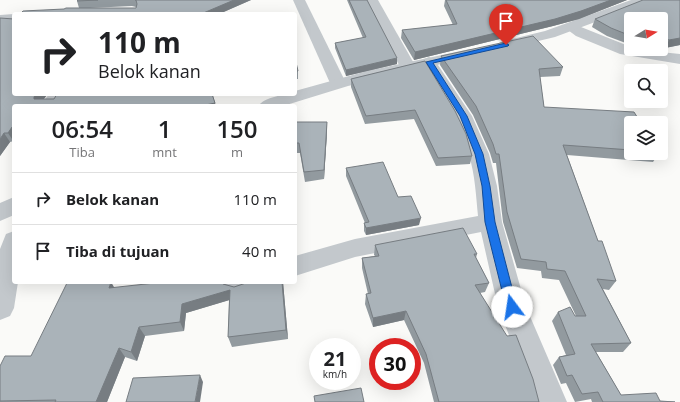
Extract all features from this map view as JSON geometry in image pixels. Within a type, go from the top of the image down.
[{"type":"street","points":[[299,0],[338,83]]},
{"type":"street","points":[[372,0],[418,65],[463,116],[479,154],[486,186],[490,222],[512,307],[550,402]]},
{"type":"street","points":[[297,95],[338,83],[550,34],[642,0]]},
{"type":"street","points":[[0,19],[12,18]]},
{"type":"street","points":[[571,27],[581,33],[625,51],[678,66]]},
{"type":"street","points":[[272,104],[293,96]]},
{"type":"street","points":[[0,213],[12,206]]},
{"type":"street","points":[[297,265],[355,248],[490,222]]},
{"type":"street","points":[[0,308],[12,250]]},
{"type":"building","points":[[136,0],[234,0],[206,12],[22,12],[66,8],[136,8]]},
{"type":"building","points":[[349,0],[367,0],[397,58],[346,70],[335,43],[366,37]]},
{"type":"building","points":[[446,0],[611,0],[555,19],[415,52],[402,30],[457,24]]},
{"type":"building","points":[[643,0],[680,0],[680,38],[668,40],[668,12],[624,12],[624,33],[595,19]]},
{"type":"building","points":[[0,18],[12,19],[12,96],[35,96],[34,99],[54,99],[56,96],[213,96],[215,103],[12,104],[12,127],[8,133],[4,133],[0,139]]},
{"type":"building","points":[[533,36],[563,67],[539,69],[544,107],[634,112],[637,116],[624,116],[624,149],[563,145],[598,241],[602,241],[616,281],[597,279],[631,343],[591,344],[621,395],[656,393],[660,401],[675,402],[603,402],[598,392],[582,394],[572,375],[567,376],[559,357],[575,354],[558,312],[570,307],[575,316],[586,316],[565,271],[547,269],[546,262],[521,259],[507,212],[499,154],[496,154],[476,106],[441,56]]},
{"type":"building","points":[[425,61],[455,111],[466,134],[472,156],[438,158],[415,110],[366,116],[351,79]]},
{"type":"building","points":[[297,122],[327,122],[324,170],[304,172],[299,143],[297,143]]},
{"type":"building","points":[[383,162],[398,197],[411,196],[421,218],[366,228],[364,223],[369,222],[346,168]]},
{"type":"building","points":[[463,228],[477,254],[474,254],[489,283],[475,285],[507,336],[516,335],[533,379],[539,402],[439,402],[426,354],[421,343],[421,338],[419,338],[406,311],[373,318],[366,294],[371,293],[362,258],[379,256],[375,245]]},
{"type":"building","points":[[67,284],[110,284],[109,288],[146,284],[223,284],[234,287],[243,284],[282,284],[286,330],[228,337],[230,290],[182,304],[180,322],[139,327],[131,352],[119,348],[96,402],[55,402],[56,400],[0,401],[0,366],[5,356],[31,356]]},
{"type":"building","points":[[200,375],[195,402],[126,402],[133,378]]},
{"type":"building","points":[[361,388],[364,402],[315,402],[314,396],[349,390],[361,390]]},
{"type":"route","points":[[506,45],[429,62],[463,116],[479,154],[486,186],[490,222],[512,307]]}]
